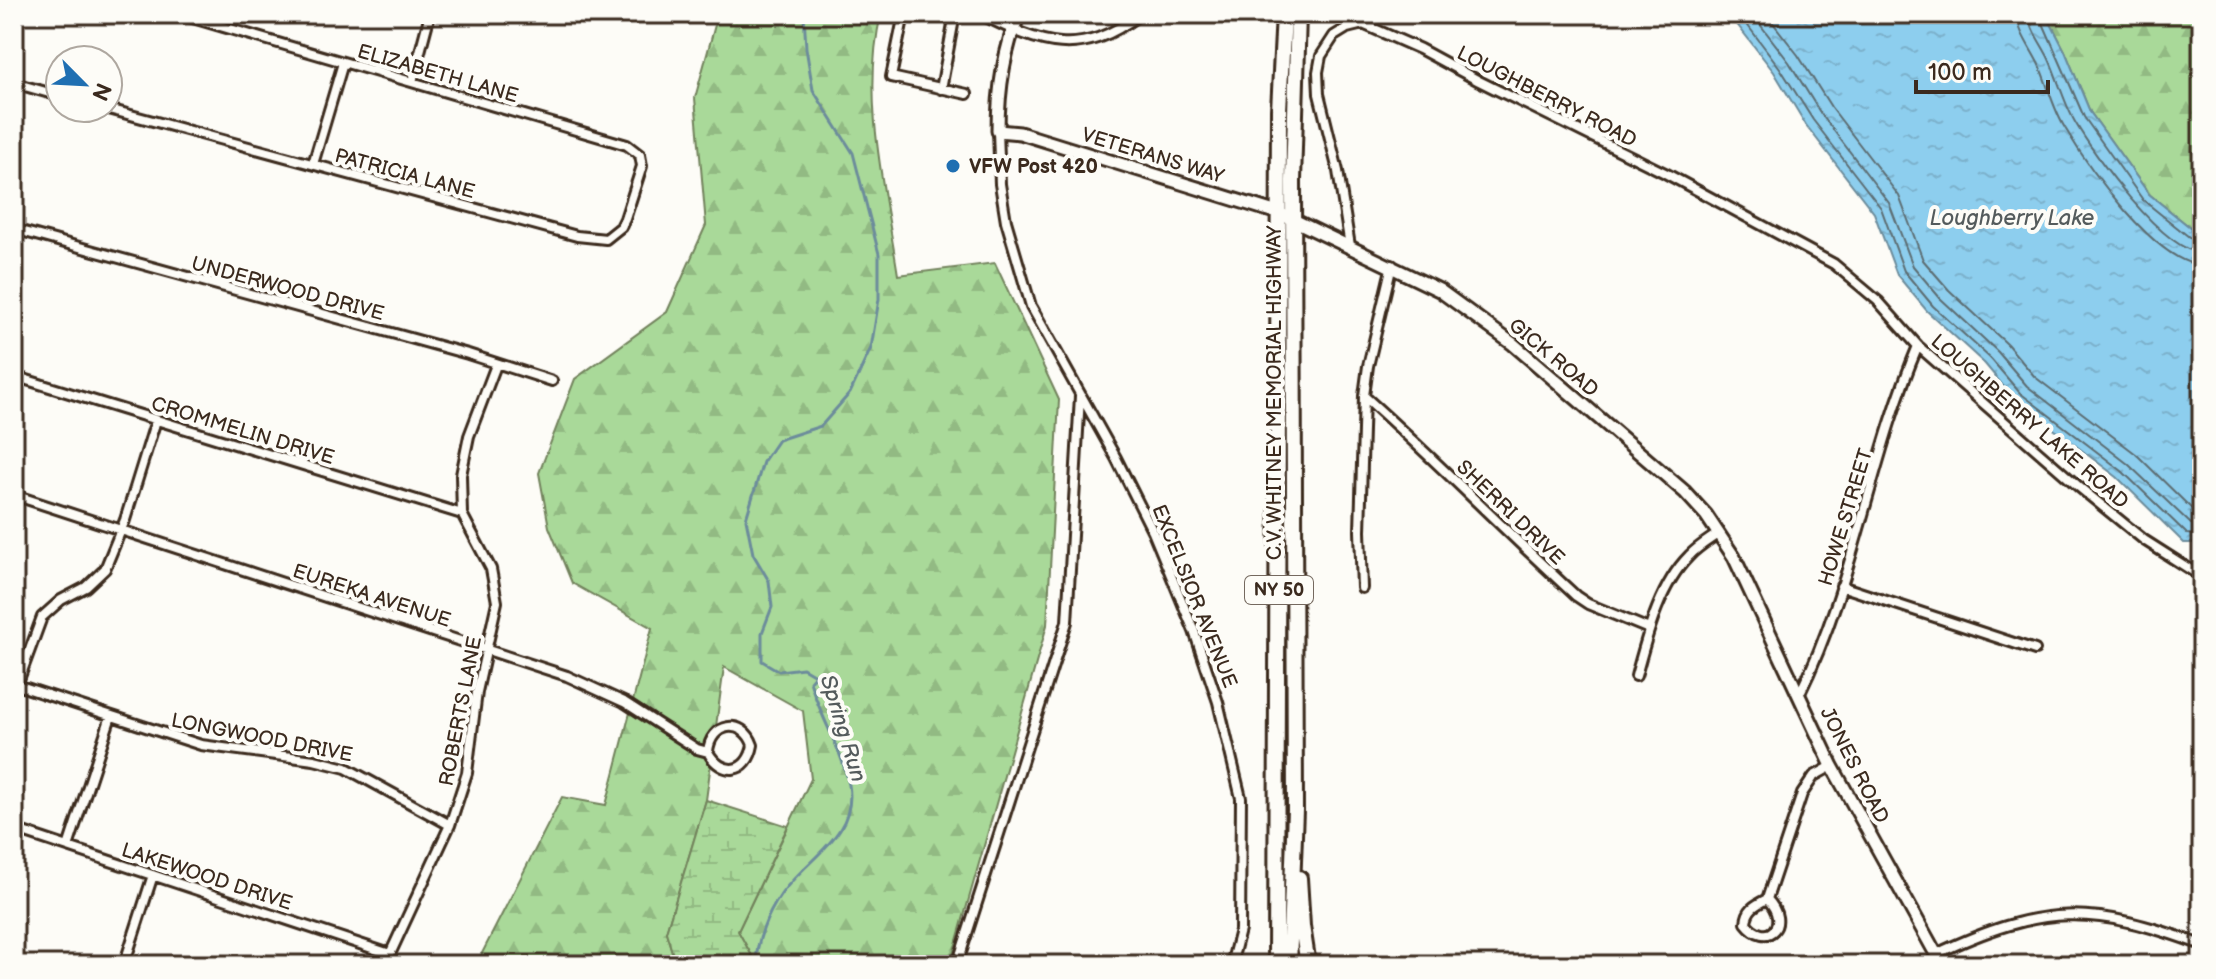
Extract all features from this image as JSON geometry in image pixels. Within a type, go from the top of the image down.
[{"type":"highway","name":"C.V. WHITNEY MEMORIAL HIGHWAY","points":[[1276,965],[1279,110],[1284,14]]},
{"type":"highway","name":"C.V. WHITNEY MEMORIAL HIGHWAY","points":[[1289,965],[1295,810],[1294,69],[1298,14]]},
{"type":"highway","points":[[1295,810],[1302,926],[1308,965]]},
{"type":"street","name":"ELIZABETH LANE","points":[[179,14],[627,145],[640,155]]},
{"type":"street","points":[[412,82],[430,14]]},
{"type":"street","points":[[904,14],[891,77],[967,94]]},
{"type":"street","points":[[941,89],[955,14]]},
{"type":"street","points":[[980,14],[1027,37],[1072,43],[1093,41],[1124,26],[1140,14]]},
{"type":"street","name":"EXCELSIOR AVENUE","points":[[1019,14],[998,107],[1001,189],[1015,261],[1031,306],[1116,458],[1153,532],[1194,631],[1223,721],[1241,798],[1240,930],[1231,965]]},
{"type":"street","name":"LOUGHBERRY ROAD","points":[[1350,246],[1338,171],[1319,94],[1318,72],[1321,56],[1334,36],[1347,28],[1363,24],[1420,49],[1665,173],[1804,247],[1848,275]]},
{"type":"street","points":[[313,164],[343,63]]},
{"type":"street","points":[[14,83],[44,91]]},
{"type":"street","name":"PATRICIA LANE","points":[[124,113],[595,240],[606,239],[621,227],[642,166],[640,155]]},
{"type":"street","name":"VETERANS WAY","points":[[998,131],[1020,133],[1281,214],[1295,222]]},
{"type":"street","name":"GICK ROAD","points":[[1295,222],[1392,265],[1459,302],[1513,344],[1685,492],[1719,533],[1744,578]]},
{"type":"street","name":"UNDERWOOD DRIVE","points":[[14,229],[468,354],[552,381]]},
{"type":"street","points":[[1362,588],[1360,531],[1364,396],[1392,265]]},
{"type":"street","name":"LOUGHBERRY LAKE ROAD","points":[[1848,275],[1886,309],[1918,346],[2144,540],[2202,577]]},
{"type":"street","name":"HOWE STREET","points":[[1799,695],[1813,668],[1841,586],[1918,346]]},
{"type":"street","name":"ROBERTS LANE","points":[[385,965],[450,825],[467,773],[477,692],[496,613],[496,589],[491,569],[462,514],[461,475],[469,436],[496,365]]},
{"type":"street","name":"CROMMELIN DRIVE","points":[[14,376],[462,514]]},
{"type":"street","points":[[957,965],[1067,622],[1080,395]]},
{"type":"street","name":"SHERRI DRIVE","points":[[1364,396],[1426,451],[1500,526],[1576,596],[1649,629]]},
{"type":"street","points":[[16,684],[42,617],[61,600],[86,587],[105,569],[156,420]]},
{"type":"street","name":"EUREKA AVENUE","points":[[14,495],[486,649],[595,688],[624,702],[697,749],[708,752],[714,763],[731,769],[747,763],[753,745],[743,729],[722,727],[708,741],[708,752]]},
{"type":"street","points":[[1636,676],[1649,629],[1668,587],[1687,557],[1719,533]]},
{"type":"street","name":"JONES ROAD","points":[[1744,578],[1832,766],[1939,959]]},
{"type":"street","points":[[1841,586],[2035,650]]},
{"type":"street","name":"LONGWOOD DRIVE","points":[[16,684],[201,745],[314,760],[346,768],[450,825]]},
{"type":"street","points":[[68,847],[111,716]]},
{"type":"street","points":[[1767,899],[1778,915],[1778,924],[1774,931],[1766,935],[1754,933],[1746,923],[1746,915],[1767,899],[1802,794],[1814,776],[1832,766]]},
{"type":"street","name":"LAKEWOOD DRIVE","points":[[14,829],[390,954]]},
{"type":"street","points":[[124,965],[153,875]]},
{"type":"street","points":[[1939,959],[1999,926],[2055,916],[2123,919],[2202,945]]},
{"type":"green space","points":[[718,14],[881,14],[875,46],[874,112],[898,275],[995,263],[1059,400],[1047,625],[950,965],[757,965],[738,931],[811,779],[803,711],[724,667],[706,800],[666,932],[676,965],[476,965],[562,797],[606,805],[652,628],[572,583],[549,527],[539,473],[575,379],[667,312],[706,225],[695,98]]},
{"type":"green space","points":[[2046,14],[2202,14],[2202,237],[2149,194],[2090,112]]},
{"type":"green space","points":[[706,800],[788,826],[738,931],[757,965],[676,965],[666,932]]},
{"type":"water","name":"Loughberry Lake","points":[[1729,14],[2046,14],[2090,112],[2149,194],[2202,237],[2202,543],[2184,543],[2117,477],[2014,399],[1985,364],[1927,311],[1897,275],[1874,213],[1806,125],[1774,72]]},
{"type":"waterway","name":"Spring Run","points":[[756,965],[760,938],[775,903],[837,833],[850,803],[846,772],[810,681],[815,675],[803,668],[779,671],[762,661],[762,633],[772,607],[769,581],[753,554],[746,519],[763,462],[778,440],[821,426],[850,393],[871,348],[879,299],[879,254],[853,153],[813,90],[804,14]]},
{"type":"place","name":"VFW Post 420","points":[[953,166]]}]
